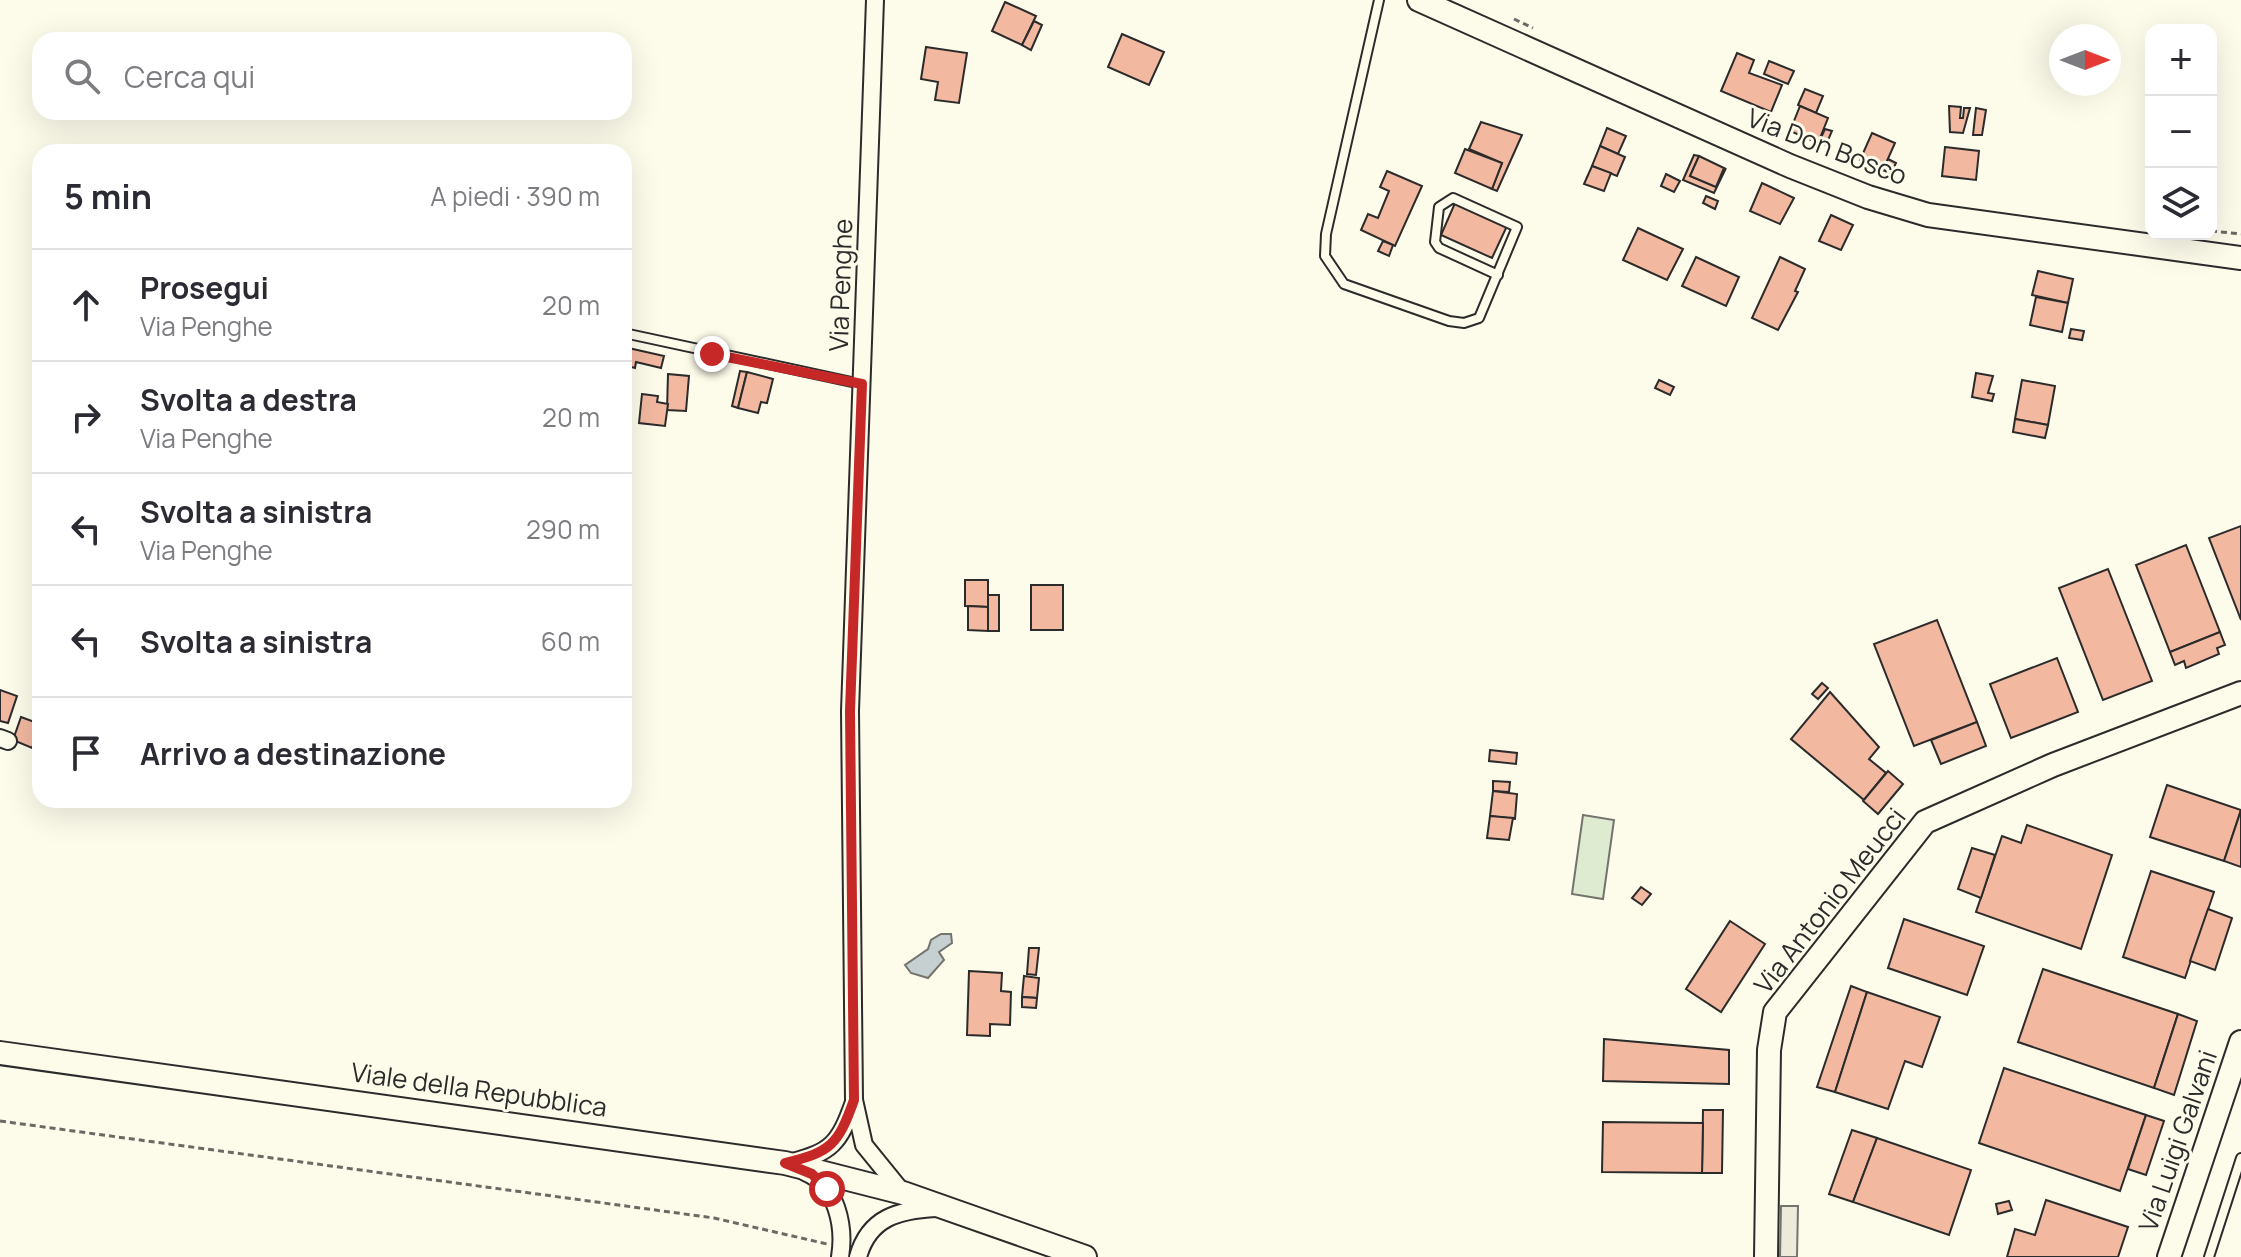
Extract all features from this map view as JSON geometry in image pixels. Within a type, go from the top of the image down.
[{"type":"main road","name":"Via Don Bosco","points":[[1419,0],[1776,160],[1878,200],[1928,215],[2241,258]]},
{"type":"main road","name":"Via Antonio Meucci","points":[[1766,1257],[1769,1050],[1775,1012],[1925,822],[2053,765],[2241,693]]},
{"type":"main road","name":"Via Luigi Galvani","points":[[2169,1257],[2241,1042]]},
{"type":"main road","name":"Viale della Repubblica","points":[[0,1053],[785,1163],[903,1193],[1085,1257]]},
{"type":"street","name":"Via Penghe","points":[[875,0],[850,711],[854,1100],[864,1145],[903,1193]]},
{"type":"street","name":"Via Penghe","points":[[785,1163],[824,1153],[835,1144],[854,1100]]},
{"type":"street","points":[[785,1163],[812,1174],[827,1189],[838,1216],[840,1252]]},
{"type":"street","points":[[858,1257],[870,1229],[885,1217],[909,1210],[946,1207]]},
{"type":"lane","points":[[1379,0],[1326,234],[1325,256],[1344,284],[1449,321],[1464,323],[1479,318],[1498,275],[1517,227],[1453,198],[1439,207],[1435,242],[1439,248],[1498,275]]},
{"type":"lane","points":[[632,335],[862,384]]},
{"type":"lane","points":[[2209,1257],[2241,1158]]},
{"type":"path","points":[[1508,17],[1546,34]]},
{"type":"path","points":[[2217,232],[2241,234]]},
{"type":"path","points":[[0,1121],[714,1218],[840,1252]]},
{"type":"green space","points":[[1583,815],[1614,820],[1603,899],[1572,894]]},
{"type":"shaded area","points":[[941,934],[951,934],[952,943],[939,952],[944,960],[928,978],[911,973],[905,965],[928,949],[931,940]]},
{"type":"shaded area","points":[[1781,1206],[1798,1206],[1797,1257],[1780,1257]]},
{"type":"building","points":[[1005,2],[1036,16],[1022,45],[992,31]]},
{"type":"building","points":[[1034,21],[1042,25],[1031,50],[1022,45]]},
{"type":"building","points":[[1122,34],[1164,52],[1149,85],[1108,67]]},
{"type":"building","points":[[926,47],[967,53],[959,103],[935,100],[938,82],[921,79]]},
{"type":"building","points":[[1737,53],[1754,60],[1749,73],[1782,85],[1771,112],[1721,91]]},
{"type":"building","points":[[1769,61],[1794,71],[1788,84],[1764,74]]},
{"type":"building","points":[[1805,89],[1823,96],[1816,113],[1798,105]]},
{"type":"building","points":[[1800,106],[1828,118],[1818,143],[1790,131]]},
{"type":"building","points":[[1949,106],[1961,107],[1960,118],[1963,118],[1964,108],[1970,108],[1963,133],[1950,132]]},
{"type":"building","points":[[1976,108],[1986,110],[1982,135],[1973,135]]},
{"type":"building","points":[[1481,122],[1522,135],[1497,191],[1492,189],[1502,163],[1469,149]]},
{"type":"building","points":[[1607,128],[1626,136],[1618,154],[1600,146]]},
{"type":"building","points":[[1825,129],[1832,131],[1826,145],[1819,142]]},
{"type":"building","points":[[1872,133],[1895,143],[1883,170],[1860,160]]},
{"type":"building","points":[[1600,146],[1625,157],[1617,176],[1592,166]]},
{"type":"building","points":[[1945,147],[1979,151],[1976,180],[1942,176]]},
{"type":"building","points":[[1465,149],[1502,163],[1492,189],[1455,173]]},
{"type":"building","points":[[1694,155],[1699,156],[1690,176],[1716,187],[1726,168],[1714,193],[1683,180]]},
{"type":"building","points":[[1699,156],[1724,168],[1716,187],[1690,176]]},
{"type":"building","points":[[1888,159],[1896,163],[1891,174],[1883,170]]},
{"type":"building","points":[[1592,166],[1611,173],[1604,191],[1584,184]]},
{"type":"building","points":[[1387,171],[1422,186],[1395,246],[1361,230],[1368,214],[1378,218],[1389,191],[1380,187]]},
{"type":"building","points":[[1666,174],[1680,181],[1674,192],[1661,186]]},
{"type":"building","points":[[1762,183],[1794,198],[1780,224],[1750,211]]},
{"type":"building","points":[[1706,196],[1718,201],[1715,209],[1703,203]]},
{"type":"building","points":[[1455,203],[1507,226],[1492,258],[1441,235]]},
{"type":"building","points":[[1831,215],[1853,225],[1841,250],[1819,241]]},
{"type":"building","points":[[1638,228],[1683,249],[1667,280],[1623,260]]},
{"type":"building","points":[[1383,241],[1393,245],[1389,256],[1378,251]]},
{"type":"building","points":[[1696,257],[1739,277],[1726,306],[1682,286]]},
{"type":"building","points":[[1780,257],[1805,269],[1795,291],[1798,292],[1778,330],[1752,318]]},
{"type":"building","points":[[2038,271],[2073,279],[2068,303],[2032,295]]},
{"type":"building","points":[[2036,297],[2068,303],[2062,332],[2030,325]]},
{"type":"building","points":[[2071,329],[2084,331],[2082,340],[2069,338]]},
{"type":"building","points":[[632,349],[664,356],[661,368],[636,362],[635,368],[632,367]]},
{"type":"building","points":[[740,371],[747,372],[738,408],[732,406]]},
{"type":"building","points":[[747,372],[773,379],[767,403],[761,402],[758,413],[738,408]]},
{"type":"building","points":[[1976,373],[1993,376],[1988,393],[1994,394],[1992,401],[1972,397]]},
{"type":"building","points":[[668,374],[689,376],[686,411],[667,410]]},
{"type":"building","points":[[1659,380],[1674,387],[1670,395],[1655,388]]},
{"type":"building","points":[[2022,380],[2055,386],[2048,425],[2015,419]]},
{"type":"building","points":[[642,394],[658,396],[657,402],[668,404],[665,426],[639,423]]},
{"type":"building","points":[[2015,419],[2048,425],[2045,438],[2013,432]]},
{"type":"building","points":[[2241,526],[2241,620],[2209,538]]},
{"type":"building","points":[[2186,545],[2220,632],[2170,652],[2136,565]]},
{"type":"building","points":[[2108,569],[2152,681],[2103,700],[2059,588]]},
{"type":"building","points":[[965,580],[988,580],[988,607],[965,606]]},
{"type":"building","points":[[1031,585],[1063,585],[1063,630],[1031,630]]},
{"type":"building","points":[[988,595],[999,595],[999,631],[988,631]]},
{"type":"building","points":[[968,606],[988,607],[988,631],[968,630]]},
{"type":"building","points":[[1937,620],[1977,722],[1914,746],[1874,644]]},
{"type":"building","points":[[2220,632],[2225,645],[2217,648],[2219,654],[2186,668],[2184,661],[2175,665],[2170,652]]},
{"type":"building","points":[[2057,658],[2078,712],[2011,738],[1990,684]]},
{"type":"building","points":[[1822,683],[1828,688],[1818,699],[1812,694]]},
{"type":"building","points":[[0,690],[17,696],[8,723],[0,721]]},
{"type":"building","points":[[1830,692],[1879,747],[1869,759],[1886,773],[1864,800],[1791,739]]},
{"type":"building","points":[[21,717],[32,721],[32,748],[13,740]]},
{"type":"building","points":[[1977,722],[1986,746],[1941,764],[1931,740]]},
{"type":"building","points":[[1490,750],[1517,753],[1516,764],[1489,761]]},
{"type":"building","points":[[1888,771],[1903,784],[1878,814],[1863,801]]},
{"type":"building","points":[[1493,781],[1510,782],[1509,792],[1493,791]]},
{"type":"building","points":[[2167,785],[2241,810],[2224,861],[2150,837]]},
{"type":"building","points":[[1493,791],[1517,794],[1515,819],[1490,816]]},
{"type":"building","points":[[2241,810],[2241,867],[2224,861]]},
{"type":"building","points":[[1490,816],[1513,818],[1509,840],[1487,838]]},
{"type":"building","points":[[2027,825],[2112,855],[2081,949],[1976,912],[2002,836],[2021,843]]},
{"type":"building","points":[[1972,848],[1995,855],[1981,898],[1958,889]]},
{"type":"building","points":[[2151,871],[2214,892],[2185,978],[2123,957]]},
{"type":"building","points":[[1641,887],[1651,894],[1642,905],[1632,898]]},
{"type":"building","points":[[2208,909],[2232,918],[2215,970],[2190,961]]},
{"type":"building","points":[[1904,919],[1984,946],[1967,995],[1888,968]]},
{"type":"building","points":[[1730,921],[1765,944],[1721,1012],[1686,989]]},
{"type":"building","points":[[1029,948],[1039,948],[1036,975],[1027,974]]},
{"type":"building","points":[[2043,969],[2178,1014],[2154,1088],[2018,1042]]},
{"type":"building","points":[[969,971],[1002,973],[1001,991],[1011,992],[1010,1025],[990,1024],[990,1036],[967,1035]]},
{"type":"building","points":[[1024,976],[1039,978],[1037,998],[1022,997]]},
{"type":"building","points":[[1851,986],[1867,992],[1835,1092],[1817,1087]]},
{"type":"building","points":[[1867,992],[1940,1017],[1922,1067],[1905,1061],[1888,1109],[1835,1092]]},
{"type":"building","points":[[1022,997],[1037,998],[1036,1008],[1022,1007]]},
{"type":"building","points":[[2178,1014],[2197,1021],[2174,1095],[2154,1088]]},
{"type":"building","points":[[1604,1039],[1729,1050],[1729,1084],[1603,1081]]},
{"type":"building","points":[[2004,1068],[2146,1115],[2120,1191],[1979,1143]]},
{"type":"building","points":[[1703,1110],[1723,1110],[1722,1173],[1702,1173]]},
{"type":"building","points":[[2146,1115],[2164,1121],[2146,1175],[2128,1169]]},
{"type":"building","points":[[1603,1122],[1703,1123],[1702,1173],[1602,1172]]},
{"type":"building","points":[[1852,1130],[1877,1138],[1853,1202],[1829,1194]]},
{"type":"building","points":[[1877,1138],[1971,1170],[1949,1235],[1853,1202]]},
{"type":"building","points":[[2046,1200],[2128,1227],[2118,1257],[2007,1257],[2015,1229],[2035,1235]]},
{"type":"building","points":[[2009,1201],[2012,1210],[1998,1214],[1996,1204]]},
{"type":"route","points":[[712,354],[862,384],[850,711],[854,1100],[835,1144],[824,1153],[785,1163],[812,1174],[827,1189]]}]
